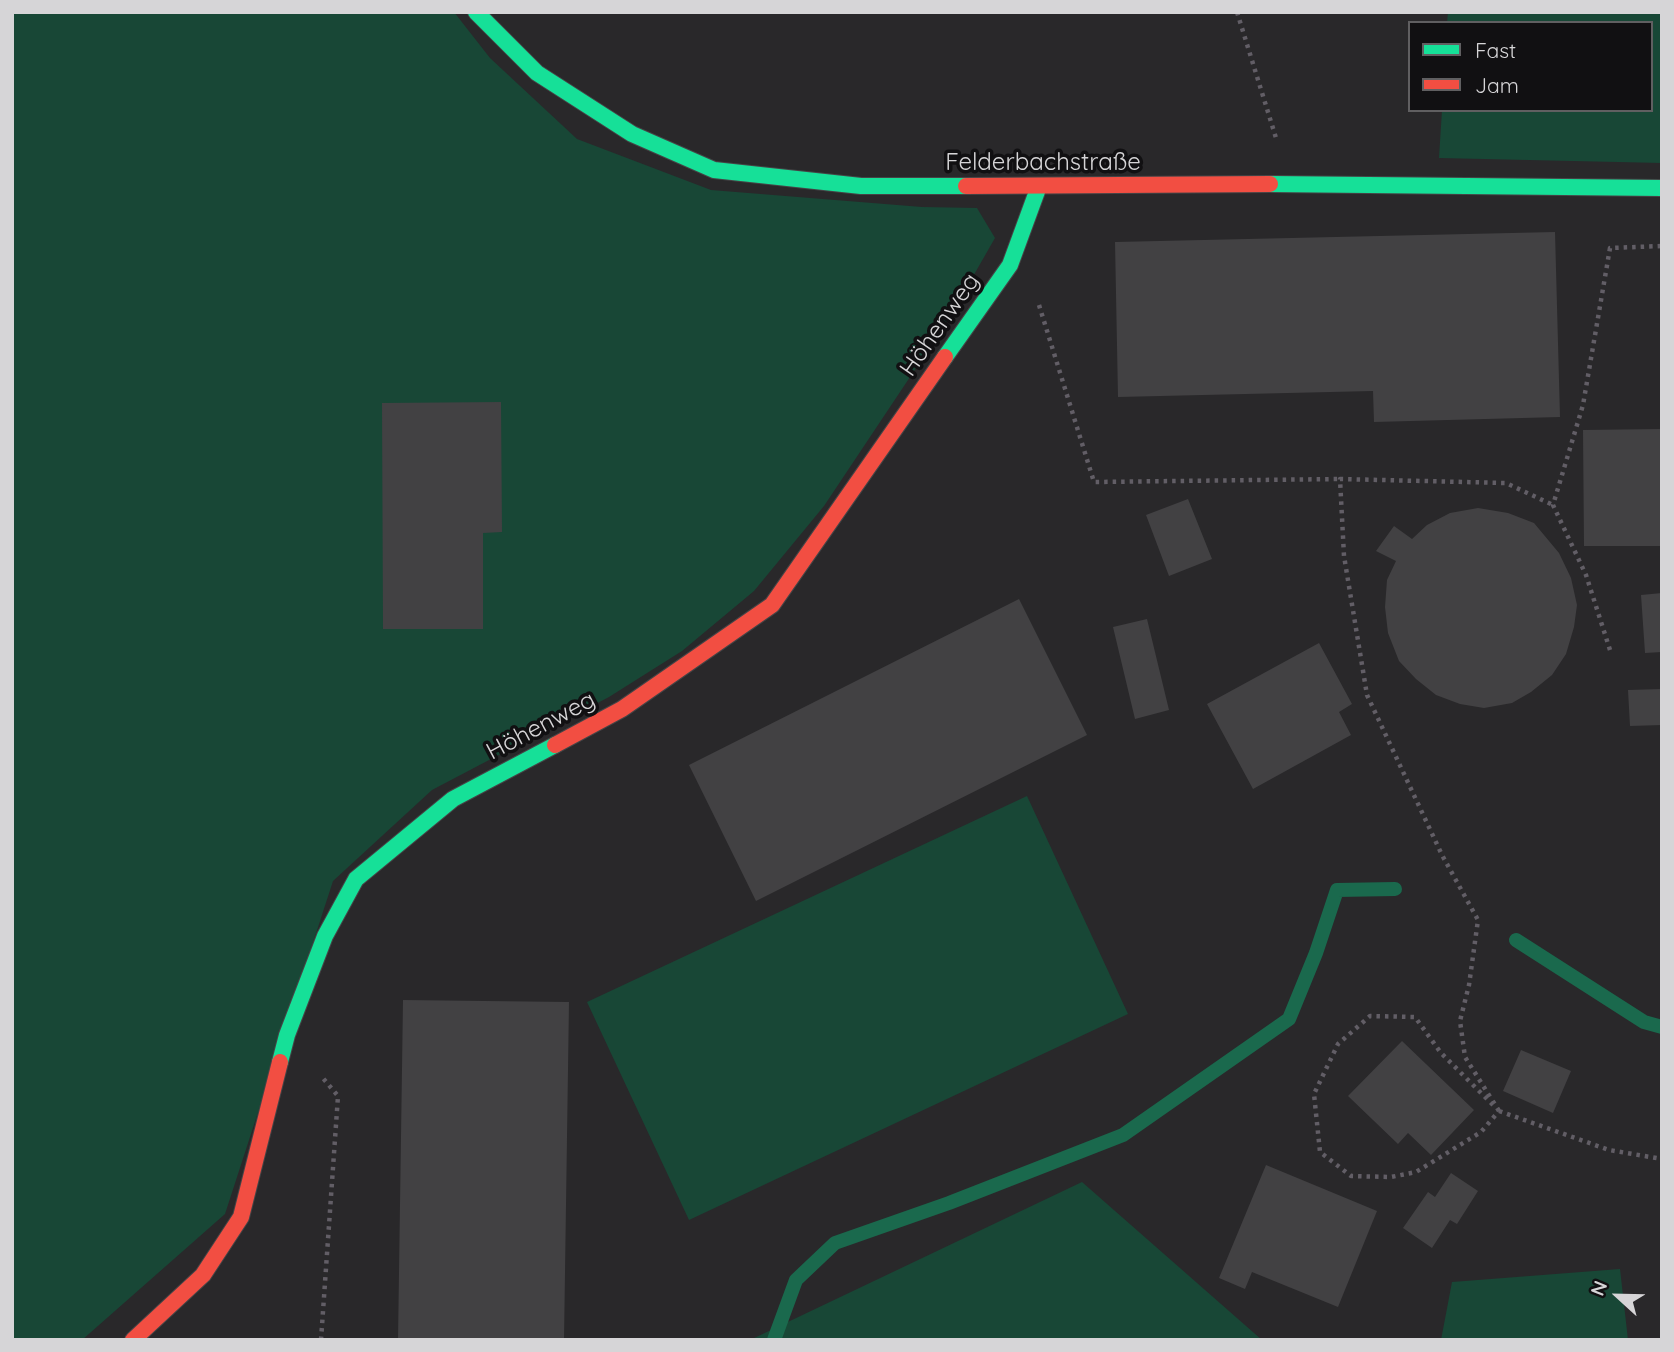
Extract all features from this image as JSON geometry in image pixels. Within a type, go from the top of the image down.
[{"type":"street","name":"Felderbachstraße","points":[[476,12],[537,73],[632,134],[713,170],[861,186],[1291,184],[1662,188]]},
{"type":"street","name":"Höhenweg","points":[[133,1340],[203,1275],[241,1217],[287,1035],[325,936],[356,879],[453,799],[622,709],[772,605],[1010,265],[1039,186]]},
{"type":"path","points":[[1237,12],[1291,184]]},
{"type":"path","points":[[1553,505],[1583,405],[1610,248],[1662,246]]},
{"type":"path","points":[[1038,304],[1094,482],[1340,479],[1506,483],[1553,505],[1586,575],[1611,650]]},
{"type":"path","points":[[1340,479],[1343,556],[1367,695],[1442,855],[1478,920],[1469,985],[1460,1021],[1465,1057],[1499,1111]]},
{"type":"path","points":[[1499,1111],[1480,1132],[1416,1172],[1391,1177],[1351,1176],[1320,1152],[1314,1094],[1338,1044],[1370,1016],[1415,1017],[1441,1053],[1499,1111],[1608,1150],[1662,1159]]},
{"type":"path","points":[[287,1035],[338,1096],[321,1340]]},
{"type":"green space","points":[[12,12],[454,12],[490,58],[577,139],[711,190],[922,207],[977,208],[995,238],[948,320],[824,506],[754,591],[682,651],[609,697],[432,790],[333,881],[225,1214],[82,1340],[12,1340]]},
{"type":"green space","points":[[1448,12],[1662,12],[1662,163],[1439,158],[1442,112],[1653,112],[1653,21],[1447,21]]},
{"type":"green space","points":[[1027,796],[1128,1014],[689,1220],[587,1002]]},
{"type":"green space","points":[[1082,1182],[1262,1340],[750,1340]]},
{"type":"green space","points":[[1620,1269],[1628,1340],[1441,1340],[1452,1282]]},
{"type":"building","points":[[1555,232],[1560,417],[1374,422],[1373,391],[1118,397],[1115,242]]},
{"type":"building","points":[[501,402],[502,532],[483,533],[483,629],[383,629],[382,403]]},
{"type":"building","points":[[1662,429],[1662,546],[1584,546],[1583,430]]},
{"type":"building","points":[[1188,499],[1212,559],[1169,576],[1146,515]]},
{"type":"building","points":[[1478,508],[1508,513],[1534,523],[1559,553],[1571,578],[1577,605],[1566,654],[1552,675],[1512,703],[1484,708],[1460,704],[1436,695],[1399,661],[1388,633],[1385,607],[1387,580],[1396,561],[1376,551],[1394,526],[1412,539],[1427,525],[1450,513]]},
{"type":"building","points":[[1662,593],[1662,652],[1645,653],[1641,595]]},
{"type":"building","points":[[1019,599],[1087,735],[756,901],[689,765]]},
{"type":"building","points":[[1147,619],[1169,710],[1135,719],[1113,627]]},
{"type":"building","points":[[1319,643],[1352,704],[1339,712],[1351,735],[1253,789],[1207,704]]},
{"type":"building","points":[[1662,689],[1662,725],[1630,726],[1628,690]]},
{"type":"building","points":[[403,1000],[569,1002],[564,1340],[398,1340]]},
{"type":"building","points":[[1402,1041],[1474,1110],[1431,1155],[1408,1133],[1398,1144],[1348,1096]]},
{"type":"building","points":[[1521,1050],[1571,1071],[1553,1113],[1503,1091]]},
{"type":"building","points":[[1266,1165],[1377,1211],[1338,1307],[1252,1272],[1245,1289],[1219,1278]]},
{"type":"building","points":[[1451,1173],[1478,1191],[1457,1224],[1450,1220],[1432,1248],[1403,1228],[1428,1192],[1435,1197]]},
{"type":"waterway","points":[[774,1340],[796,1280],[835,1243],[949,1203],[1123,1135],[1289,1019],[1316,953],[1337,890],[1395,889]]},
{"type":"waterway","points":[[1516,940],[1644,1022],[1662,1027]]},
{"type":"traffic: fast","points":[[476,12],[537,73],[632,134],[714,170],[861,186],[966,186]]},
{"type":"traffic: fast","points":[[1270,184],[1662,188]]},
{"type":"traffic: fast","points":[[945,357],[1010,265],[1039,186]]},
{"type":"traffic: fast","points":[[280,1062],[287,1035],[325,936],[356,879],[453,799],[555,745]]},
{"type":"traffic: jam","points":[[966,186],[1270,184]]},
{"type":"traffic: jam","points":[[555,745],[622,709],[772,605],[945,357]]},
{"type":"traffic: jam","points":[[133,1340],[203,1275],[241,1217],[280,1062]]}]
